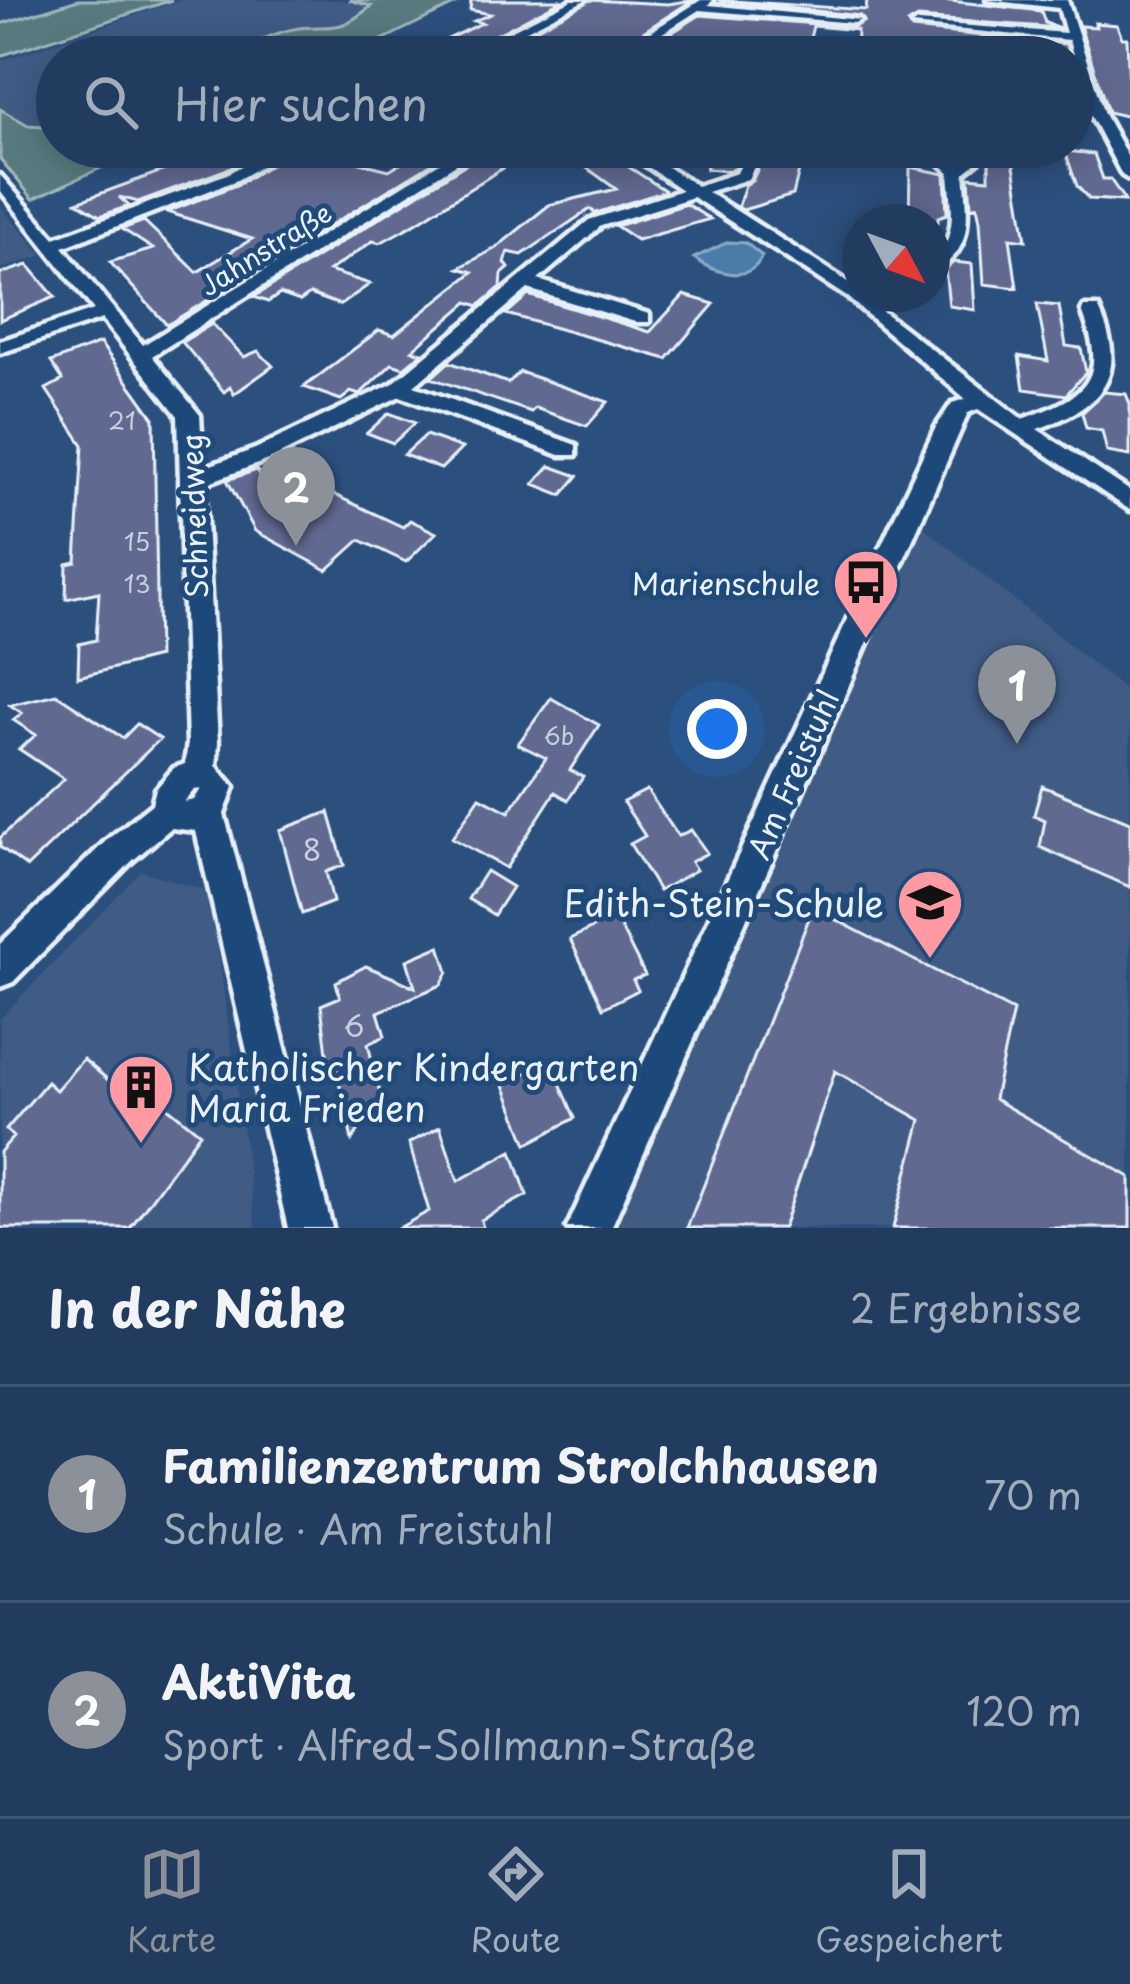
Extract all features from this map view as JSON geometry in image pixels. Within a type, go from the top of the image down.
[{"type":"street","points":[[509,36],[580,0]]},
{"type":"street","points":[[992,0],[1064,3],[1074,36]]},
{"type":"street","points":[[650,36],[703,3],[854,20]]},
{"type":"street","points":[[919,25],[1061,36]]},
{"type":"street","points":[[1094,110],[1130,175]]},
{"type":"street","points":[[54,244],[248,168]]},
{"type":"street","name":"Jahnstraße","points":[[141,352],[166,342],[443,168]]},
{"type":"street","points":[[661,168],[842,282]]},
{"type":"street","points":[[192,480],[263,454],[399,388],[596,223],[743,176],[747,168]]},
{"type":"street","points":[[950,256],[959,239],[956,172],[952,168]]},
{"type":"street","points":[[956,172],[962,168]]},
{"type":"street","name":"Schneidweg","points":[[0,180],[189,415],[203,742],[192,799],[310,1228]]},
{"type":"street","points":[[524,282],[642,318]]},
{"type":"street","points":[[0,347],[109,310]]},
{"type":"street","points":[[1021,428],[1082,405],[1105,389],[1112,377],[1114,347],[1091,310]]},
{"type":"street","points":[[880,312],[981,400],[1130,502]]},
{"type":"street","points":[[399,388],[568,450]]},
{"type":"street","name":"Am Freistuhl","points":[[589,1228],[947,427],[960,408],[981,400]]},
{"type":"street","points":[[0,969],[120,850],[192,799]]},
{"type":"shaded area","points":[[182,0],[340,0],[370,6],[349,24],[325,31],[298,28],[278,36],[75,36]]},
{"type":"shaded area","points":[[36,49],[36,126],[0,109],[0,61]]},
{"type":"shaded area","points":[[0,205],[5,212],[43,255],[0,269]]},
{"type":"shaded area","points":[[728,242],[746,243],[762,256],[749,271],[731,274],[694,258]]},
{"type":"shaded area","name":"Edith-Stein-Schule","points":[[921,525],[1130,694],[1130,1228],[612,1228]]},
{"type":"shaded area","points":[[141,871],[210,892],[256,1228],[0,1228],[0,1019]]},
{"type":"green space","points":[[78,0],[172,0],[61,36],[36,36],[36,44],[0,56],[0,24]]},
{"type":"green space","points":[[349,0],[460,2],[390,36],[273,36],[344,24],[371,6]]},
{"type":"green space","points":[[0,109],[36,126],[36,168],[101,168],[33,199],[0,159]]},
{"type":"building","points":[[471,0],[562,0],[494,36],[454,36],[490,14],[470,10]]},
{"type":"building","points":[[589,0],[668,4],[693,0],[637,36],[523,36]]},
{"type":"building","points":[[718,0],[866,10],[867,0],[941,0],[1041,11],[1045,23],[1060,28],[918,18],[908,24],[912,29],[984,36],[857,36],[857,30],[813,26],[810,36],[666,36],[700,15],[854,27],[864,21],[860,16]]},
{"type":"building","points":[[1095,23],[1117,25],[1122,38],[1127,38],[1130,117],[1108,112],[1094,69],[1094,36],[1083,36],[1080,26],[1096,27]]},
{"type":"building","points":[[1094,154],[1103,179],[1110,179],[1125,201],[1089,199],[1077,186],[1071,168],[1094,168]]},
{"type":"building","points":[[170,168],[229,168],[138,202],[119,197],[129,206],[100,216],[77,202]]},
{"type":"building","points":[[265,168],[424,168],[167,325],[110,262],[153,249],[122,229],[144,221],[197,272],[252,239],[167,212],[239,184]]},
{"type":"building","points":[[460,168],[503,168],[329,271],[370,284],[340,305],[310,294],[300,301],[280,294],[268,302],[254,297]]},
{"type":"building","points":[[587,168],[630,168],[666,191],[596,213],[590,209],[522,255],[508,252],[505,263],[509,268],[502,274],[501,287],[479,306],[468,302],[412,350],[422,353],[404,368],[392,364],[359,395],[351,392],[341,400],[304,387],[379,330],[394,335],[473,272],[459,268],[496,248],[549,205],[616,189]]},
{"type":"building","points":[[758,168],[800,168],[793,195],[743,210],[738,207],[745,185]]},
{"type":"building","points":[[910,168],[945,174],[946,204],[909,204]]},
{"type":"building","points":[[989,168],[1014,168],[1026,240],[1010,238],[1017,288],[984,284],[980,221],[977,206],[971,208],[969,177],[989,179]]},
{"type":"building","points":[[686,204],[710,219],[637,240],[616,226]]},
{"type":"building","points":[[972,264],[975,310],[950,306],[950,265]]},
{"type":"building","points":[[28,265],[55,297],[0,320],[0,274]]},
{"type":"building","points":[[528,295],[650,332],[684,295],[714,304],[667,359],[506,314]]},
{"type":"building","points":[[1037,304],[1059,306],[1066,346],[1081,348],[1086,372],[1066,395],[1024,389],[1019,356],[1048,361]]},
{"type":"building","points":[[212,324],[244,357],[258,351],[273,366],[234,394],[230,387],[224,392],[182,342]]},
{"type":"building","points":[[100,343],[154,418],[158,657],[78,677],[79,644],[96,640],[99,592],[66,599],[67,564],[76,562],[83,445],[46,389],[63,380],[51,362]]},
{"type":"building","points":[[449,362],[508,383],[520,372],[608,402],[587,426],[535,408],[531,412],[431,378]]},
{"type":"building","points":[[1104,392],[1126,394],[1130,456],[1107,452],[1102,431],[1086,428],[1082,413]]},
{"type":"building","points":[[389,413],[415,423],[393,443],[367,433]]},
{"type":"building","points":[[426,435],[462,448],[441,469],[404,455]]},
{"type":"building","points":[[550,466],[578,476],[562,495],[534,484]]},
{"type":"building","points":[[257,470],[278,506],[307,482],[403,527],[410,520],[436,533],[406,562],[360,540],[327,570],[255,531],[227,480]]},
{"type":"building","points":[[56,694],[123,738],[137,724],[160,739],[27,867],[0,847],[0,838],[64,779],[19,749],[36,735],[13,720],[22,713],[10,705]]},
{"type":"building","points":[[551,698],[599,725],[570,770],[583,777],[568,800],[555,792],[506,868],[452,838],[480,797],[509,812],[546,758],[518,744]]},
{"type":"building","points":[[1042,786],[1130,822],[1130,887],[1040,847],[1045,820],[1034,815]]},
{"type":"building","points":[[647,790],[678,836],[691,830],[707,853],[691,862],[696,870],[659,891],[630,844],[645,836],[623,802]]},
{"type":"building","points":[[329,812],[344,865],[326,872],[333,902],[302,914],[280,830]]},
{"type":"building","points":[[486,871],[512,887],[494,915],[468,899]]},
{"type":"building","name":"Edith-Stein-Schule","points":[[813,908],[1013,1011],[994,1099],[1130,1177],[1130,1228],[893,1228],[921,1120],[835,1071],[783,1228],[687,1228]]},
{"type":"building","points":[[615,917],[645,975],[633,980],[638,990],[603,1008],[570,939]]},
{"type":"building","points":[[440,946],[448,972],[441,985],[378,1012],[385,1036],[368,1044],[381,1097],[352,1140],[334,1059],[328,1061],[321,1005],[340,997],[336,982],[366,966],[415,987],[407,960]]},
{"type":"building","name":"Katholischer Kindergarten Maria Frieden","points":[[83,1059],[125,1094],[135,1081],[200,1133],[130,1228],[0,1228],[0,1152],[13,1137],[6,1130],[47,1082],[56,1090]]},
{"type":"building","points":[[550,1060],[575,1118],[527,1144],[504,1085]]},
{"type":"building","points":[[440,1127],[458,1181],[512,1151],[527,1195],[481,1220],[483,1228],[399,1228],[429,1211],[409,1143]]},
{"type":"place","name":"AktiVita","points":[[296,546]]},
{"type":"place","name":"Marienschule","points":[[866,641]]},
{"type":"place","name":"Familienzentrum Strolchhausen","points":[[1017,744]]},
{"type":"place","name":"Edith-Stein-Schule","points":[[930,961]]},
{"type":"place","name":"Katholischer Kindergarten Maria Frieden","points":[[141,1146]]}]
